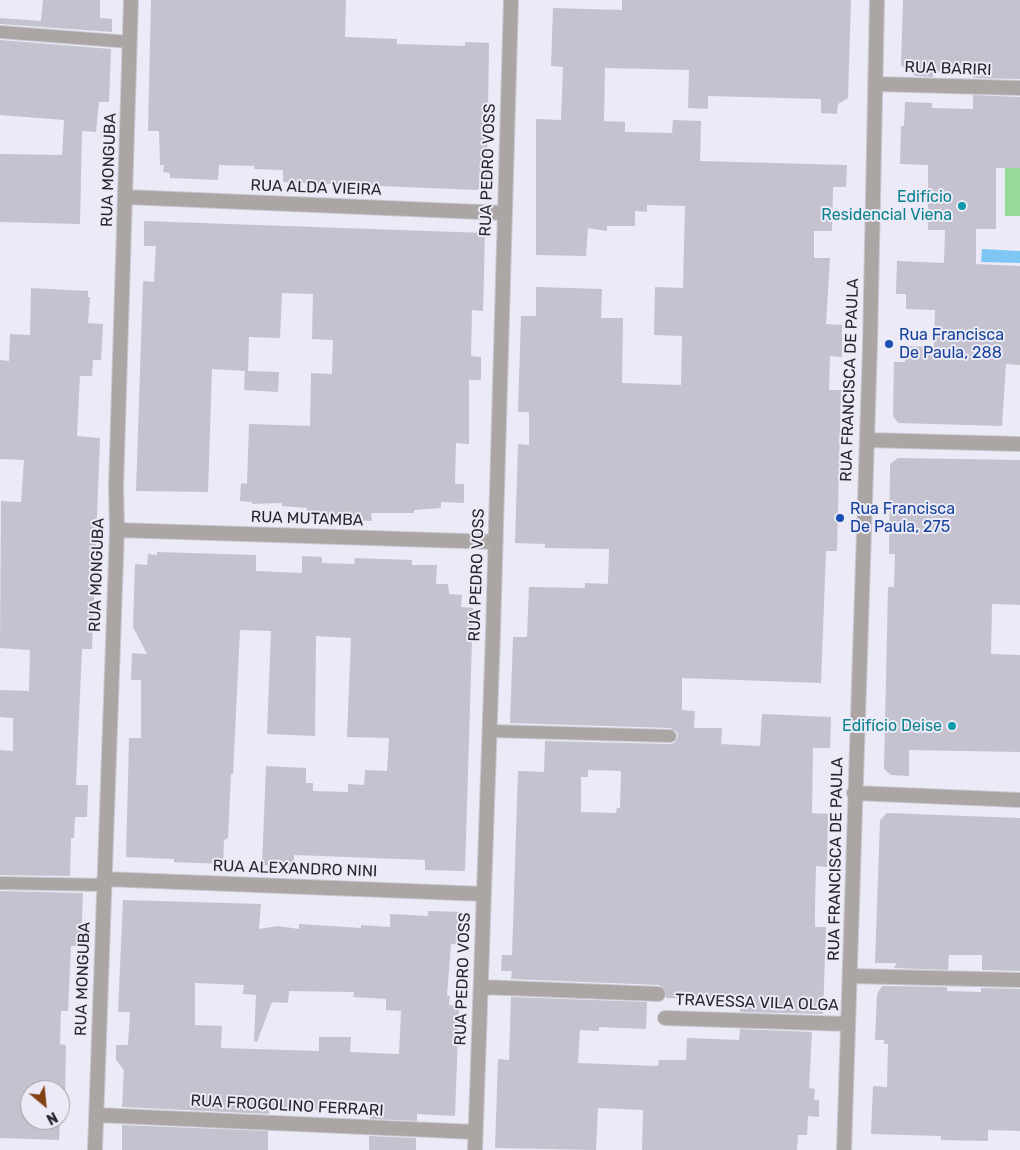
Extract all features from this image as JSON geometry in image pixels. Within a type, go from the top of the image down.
[{"type":"street","name":"RUA MONGUBA","points":[[95,1150],[117,530],[117,448],[131,0]]},
{"type":"street","name":"RUA PEDRO VOSS","points":[[474,1150],[496,542],[510,0]]},
{"type":"street","name":"RUA FRANCISCA DE PAULA","points":[[844,1150],[854,793],[867,440],[877,0]]},
{"type":"street","name":"RUA BARIRI","points":[[875,84],[1020,88]]},
{"type":"street","name":"RUA ALDA VIEIRA","points":[[126,197],[504,213]]},
{"type":"street","points":[[867,440],[1020,444]]},
{"type":"street","name":"RUA MUTAMBA","points":[[117,530],[496,542]]},
{"type":"street","points":[[854,793],[1020,800]]},
{"type":"street","name":"RUA ALEXANDRO NINI","points":[[104,882],[484,894]]},
{"type":"street","points":[[850,976],[1020,980]]},
{"type":"street","points":[[481,987],[658,994]]},
{"type":"street","name":"TRAVESSA VILA OLGA","points":[[665,1018],[848,1024]]},
{"type":"street","name":"RUA FROGOLINO FERRARI","points":[[97,1115],[475,1132]]},
{"type":"lane","points":[[0,32],[130,42]]},
{"type":"lane","points":[[490,731],[670,736]]},
{"type":"lane","points":[[0,883],[104,882]]},
{"type":"green space","points":[[1005,168],[1020,168],[1020,216],[1005,216]]},
{"type":"water","points":[[982,249],[1020,251],[1020,263],[981,262]]},
{"type":"building","points":[[43,0],[100,0],[100,18],[112,19],[112,32],[0,24],[0,18],[41,21]]},
{"type":"building","points":[[151,0],[346,0],[345,37],[397,39],[397,44],[465,46],[465,42],[489,43],[487,182],[477,190],[283,182],[283,170],[254,169],[254,166],[219,165],[218,180],[170,178],[170,173],[163,172],[164,165],[160,165],[159,131],[148,131]]},
{"type":"building","points":[[622,0],[851,0],[848,98],[838,104],[837,114],[821,113],[821,99],[708,96],[708,109],[688,108],[689,70],[605,68],[604,121],[625,122],[625,132],[672,133],[673,120],[701,121],[700,161],[847,165],[846,187],[833,187],[832,231],[814,231],[814,258],[830,258],[826,324],[842,325],[842,357],[830,356],[829,390],[841,390],[837,551],[826,551],[821,683],[682,678],[682,710],[695,711],[694,728],[722,728],[721,744],[760,746],[762,714],[831,717],[830,748],[813,748],[812,813],[828,814],[827,867],[816,866],[815,927],[826,927],[823,1014],[740,1012],[740,999],[666,998],[665,990],[659,985],[511,979],[512,971],[501,971],[502,955],[512,955],[518,771],[544,772],[545,741],[670,744],[674,743],[678,737],[677,732],[670,728],[510,723],[513,637],[527,637],[529,587],[585,588],[585,583],[608,584],[609,549],[545,548],[545,544],[515,543],[518,444],[529,445],[529,412],[518,412],[521,316],[536,316],[536,287],[602,289],[601,318],[623,318],[622,383],[681,385],[682,336],[654,335],[655,287],[683,288],[685,206],[647,205],[647,212],[635,211],[635,226],[607,226],[607,231],[588,228],[586,256],[536,255],[536,119],[561,120],[563,67],[551,66],[553,8],[622,10]],"holes":[[[588,770],[621,771],[620,808],[617,808],[616,813],[581,812],[581,777],[588,777]]]},
{"type":"building","points":[[903,0],[1020,0],[1020,79],[973,78],[974,74],[933,71],[933,77],[915,76],[901,65]]},
{"type":"building","points":[[0,40],[111,49],[109,102],[99,102],[96,132],[82,131],[80,224],[0,222],[0,154],[62,155],[64,120],[0,115]]},
{"type":"building","points":[[973,95],[1020,97],[1020,168],[996,168],[996,229],[976,229],[976,264],[1020,266],[1020,365],[1006,364],[1002,426],[898,423],[893,416],[894,362],[905,362],[905,346],[934,347],[935,310],[906,309],[906,294],[896,294],[897,261],[944,263],[945,230],[928,230],[928,165],[900,164],[901,126],[904,126],[905,102],[932,103],[932,108],[973,109]]},
{"type":"building","points":[[144,221],[485,233],[483,311],[472,310],[471,356],[481,357],[481,380],[469,380],[469,444],[456,443],[455,484],[464,484],[464,503],[441,502],[441,508],[414,510],[414,513],[371,513],[372,521],[307,518],[307,508],[282,506],[282,503],[252,504],[252,502],[240,501],[241,483],[247,484],[249,424],[310,426],[311,373],[332,374],[333,340],[312,339],[313,294],[282,293],[280,338],[249,337],[248,371],[279,372],[278,392],[244,390],[245,371],[212,369],[208,492],[136,491],[143,281],[154,282],[156,246],[144,246]]},
{"type":"building","points":[[31,288],[88,291],[88,297],[90,297],[88,323],[103,324],[101,360],[93,360],[92,376],[80,376],[77,436],[100,438],[92,649],[82,649],[76,785],[88,785],[87,817],[75,817],[74,838],[71,838],[70,876],[0,875],[0,750],[13,751],[13,718],[0,717],[0,690],[29,691],[30,650],[0,648],[1,501],[21,502],[24,460],[0,459],[0,360],[9,361],[10,334],[30,335]]},
{"type":"building","points":[[898,458],[1020,460],[1020,605],[992,604],[991,654],[1020,655],[1020,752],[909,750],[909,776],[891,775],[884,769],[888,587],[894,587],[895,554],[889,554],[890,464]]},
{"type":"building","points":[[157,552],[256,555],[256,571],[302,573],[302,556],[322,557],[322,563],[354,564],[355,558],[412,560],[412,565],[437,565],[436,584],[448,584],[449,594],[462,595],[461,607],[473,608],[465,871],[425,870],[425,860],[294,855],[294,866],[262,865],[266,766],[306,768],[306,783],[313,783],[313,791],[348,792],[348,784],[364,785],[365,770],[387,771],[389,738],[347,737],[351,638],[316,636],[315,736],[267,734],[271,631],[240,630],[233,774],[231,774],[228,838],[224,840],[223,864],[174,862],[174,859],[126,857],[129,738],[141,738],[141,680],[131,680],[132,653],[147,654],[133,627],[135,564],[147,565],[148,554],[157,555]]},
{"type":"building","points":[[887,813],[1020,818],[1020,971],[982,970],[982,955],[949,955],[948,970],[894,968],[897,963],[875,963],[880,820]]},
{"type":"building","points":[[0,891],[83,893],[81,946],[71,946],[68,1011],[61,1011],[60,1044],[66,1045],[65,1080],[20,1080],[20,1130],[60,1130],[59,1140],[0,1138]]},
{"type":"building","points":[[123,900],[261,904],[259,929],[278,926],[299,929],[299,924],[361,928],[361,925],[390,927],[390,914],[428,916],[428,911],[463,912],[462,944],[451,944],[447,996],[450,996],[449,1005],[459,1006],[455,1116],[417,1114],[417,1121],[370,1119],[371,1102],[321,1099],[320,1110],[269,1108],[269,1114],[122,1107],[124,1070],[116,1060],[116,1045],[128,1045],[130,1012],[118,1012]],"holes":[[[195,983],[244,985],[243,994],[256,995],[254,1041],[257,1042],[272,1002],[288,1003],[289,991],[354,992],[353,997],[386,999],[386,1010],[401,1011],[399,1054],[350,1052],[351,1037],[319,1037],[319,1051],[221,1048],[222,1026],[195,1025]]]},
{"type":"building","points":[[882,986],[947,987],[947,991],[981,992],[981,988],[1020,989],[1020,1131],[988,1130],[988,1141],[941,1140],[941,1136],[871,1134],[873,1086],[887,1087],[888,1044],[884,1044],[884,1040],[875,1040],[877,994]]},
{"type":"building","points":[[511,997],[647,1002],[646,1029],[599,1027],[599,1031],[580,1030],[578,1063],[658,1066],[659,1060],[686,1060],[687,1038],[739,1040],[740,1029],[812,1032],[809,1088],[815,1089],[814,1100],[819,1100],[819,1117],[808,1116],[807,1135],[798,1135],[797,1150],[642,1150],[643,1110],[598,1108],[596,1150],[495,1148],[498,1059],[509,1060]]},
{"type":"building","points":[[122,1125],[268,1131],[268,1150],[122,1150]]},
{"type":"building","points":[[369,1136],[416,1138],[416,1150],[369,1150]]},
{"type":"place","name":"Edifício Residencial Viena","points":[[962,206]]},
{"type":"place","name":"Rua Francisca De Paula, 288","points":[[889,344]]},
{"type":"place","name":"Rua Francisca De Paula, 275","points":[[840,518]]},
{"type":"place","name":"Edifício Deise","points":[[952,726]]}]
